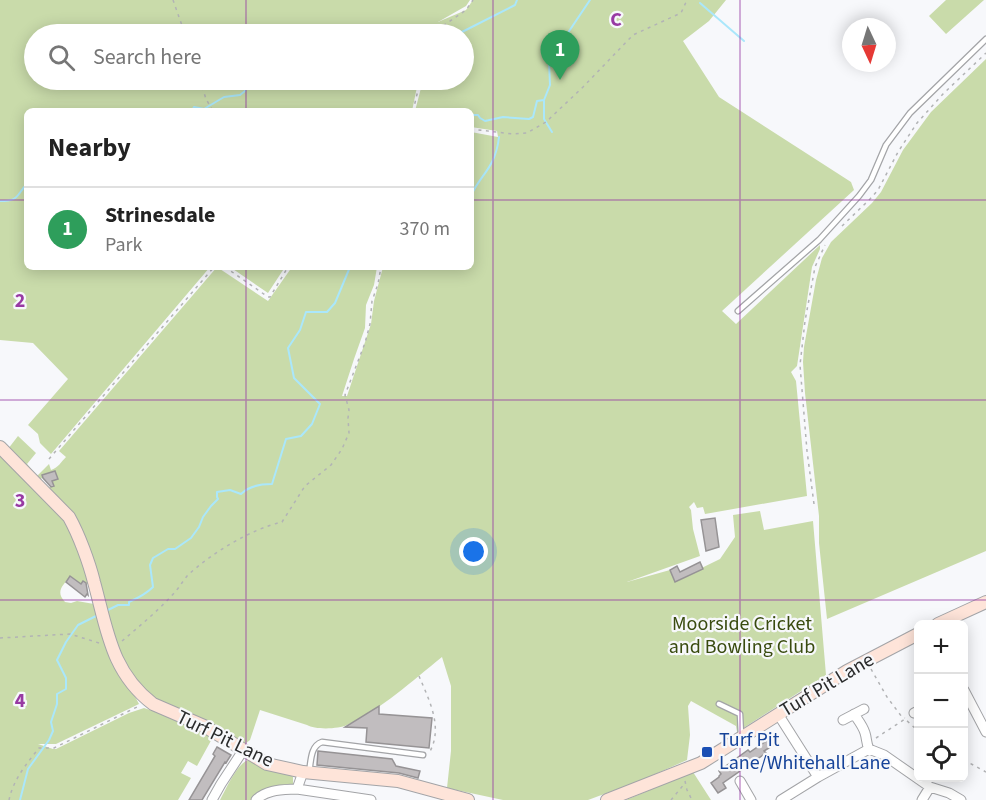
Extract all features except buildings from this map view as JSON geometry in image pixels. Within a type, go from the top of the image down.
[{"type":"street","name":"Turf Pit Lane","points":[[0,447],[69,518],[75,528],[94,580],[110,644],[122,668],[147,699],[160,708],[204,726],[267,764],[306,772],[398,781],[468,800]]},
{"type":"street","points":[[947,620],[986,602]]},
{"type":"street","name":"Turf Pit Lane","points":[[607,800],[683,777],[778,714],[867,660],[914,636]]},
{"type":"street","points":[[968,699],[986,732]]},
{"type":"street","points":[[843,720],[864,709]]},
{"type":"street","points":[[778,714],[818,777]]},
{"type":"street","points":[[854,714],[862,726],[868,747]]},
{"type":"street","points":[[782,800],[868,747]]},
{"type":"street","points":[[868,747],[930,788],[949,793],[961,800]]},
{"type":"street","points":[[212,800],[244,749]]},
{"type":"street","points":[[297,789],[306,772]]},
{"type":"street","points":[[740,781],[751,800]]},
{"type":"street","points":[[922,800],[930,788]]},
{"type":"street","points":[[256,800],[273,791],[297,789],[371,800]]},
{"type":"lane","points":[[738,311],[819,240],[871,180],[886,145],[910,113],[986,39]]},
{"type":"lane","points":[[720,704],[740,714],[742,737]]},
{"type":"lane","points":[[306,772],[313,749],[317,743],[322,742],[423,755]]},
{"type":"path","points":[[173,0],[181,24]]},
{"type":"path","points":[[446,24],[466,10],[473,0]]},
{"type":"path","points":[[474,129],[513,134],[527,133],[546,122],[633,35],[681,13],[687,0]]},
{"type":"path","points":[[836,232],[878,189],[917,123],[943,94],[986,53]]},
{"type":"path","points":[[203,90],[211,108]]},
{"type":"path","points":[[414,108],[418,90]]},
{"type":"path","points":[[814,504],[800,365],[815,267],[826,242]]},
{"type":"path","points":[[49,459],[210,270]]},
{"type":"path","points":[[229,270],[270,297],[286,270]]},
{"type":"path","points":[[0,638],[70,634],[115,646],[156,612],[178,590],[187,577],[209,559],[250,533],[267,525],[282,522],[305,486],[331,465],[349,433],[349,410],[345,395],[365,343],[370,324],[372,301],[380,270]]},
{"type":"path","points":[[867,660],[887,698],[914,728]]},
{"type":"path","points":[[419,675],[436,718],[431,751],[423,755]]},
{"type":"path","points":[[9,800],[23,768],[39,748],[54,748],[147,699]]},
{"type":"path","points":[[868,747],[904,719]]},
{"type":"path","points":[[968,763],[986,772]]},
{"type":"path","points":[[671,800],[683,777]]},
{"type":"path","points":[[683,777],[692,800]]},
{"type":"green space","name":"Moorside Cricket and Bowling Club","points":[[0,0],[470,0],[466,6],[438,22],[466,10],[473,0],[726,0],[709,21],[683,41],[719,97],[851,182],[854,190],[722,311],[736,324],[820,245],[812,267],[797,366],[791,372],[796,381],[807,496],[705,514],[703,507],[697,508],[694,502],[689,507],[700,556],[627,582],[670,570],[675,581],[720,559],[735,537],[733,515],[760,511],[764,530],[813,521],[826,675],[737,732],[736,726],[691,701],[688,706],[690,735],[687,760],[642,780],[588,800],[503,800],[447,788],[451,751],[451,686],[442,657],[385,703],[343,726],[316,728],[260,710],[250,740],[245,744],[223,729],[155,699],[142,687],[116,647],[96,572],[47,488],[54,486],[52,481],[58,479],[55,471],[43,475],[43,478],[36,477],[49,464],[51,470],[66,457],[59,451],[214,270],[222,270],[268,301],[290,270],[376,270],[374,285],[366,305],[365,328],[342,396],[347,396],[371,324],[382,270],[474,270],[474,133],[498,137],[497,131],[474,127],[474,108],[416,108],[420,90],[474,90],[474,24],[24,24],[24,90],[416,90],[413,108],[24,108],[24,270],[207,270],[51,454],[40,443],[38,434],[28,425],[68,379],[33,343],[0,340]]},
{"type":"green space","points":[[946,0],[984,0],[946,34],[929,16]]},
{"type":"green space","points":[[986,59],[986,551],[827,619],[803,362],[816,280],[822,258],[831,242],[881,192],[903,150],[931,112]]},
{"type":"green space","points":[[234,270],[283,270],[268,293]]},
{"type":"green space","points":[[18,436],[36,453],[27,464],[31,472],[8,449]]},
{"type":"green space","points":[[0,454],[64,516],[93,588],[83,581],[81,584],[70,576],[61,589],[62,598],[65,602],[77,601],[94,604],[102,637],[111,660],[139,704],[56,744],[38,744],[56,749],[129,713],[144,708],[153,711],[213,737],[197,766],[188,761],[181,773],[191,778],[178,800],[0,800]]},
{"type":"green space","points":[[248,760],[290,774],[293,777],[293,785],[251,800],[220,800],[236,772]]},
{"type":"green space","points":[[693,772],[711,800],[626,800]]},
{"type":"waterway","points":[[474,26],[515,5],[517,0]]},
{"type":"waterway","points":[[474,115],[478,115],[485,121],[503,117],[529,119],[533,117],[537,101],[544,100],[550,85],[549,61],[590,0]]},
{"type":"waterway","points":[[700,3],[744,41]]},
{"type":"waterway","points":[[206,108],[224,97],[240,95],[246,90]]},
{"type":"waterway","points":[[544,101],[544,119],[552,132]]},
{"type":"waterway","points":[[194,108],[199,108]]},
{"type":"waterway","points":[[474,191],[492,162],[499,137]]},
{"type":"waterway","points":[[0,201],[14,199],[24,188]]},
{"type":"waterway","points":[[106,611],[118,605],[129,605],[129,602],[142,596],[153,587],[150,565],[153,558],[168,549],[175,549],[191,538],[203,517],[218,499],[217,492],[230,490],[241,494],[255,486],[272,484],[286,439],[301,436],[312,424],[320,404],[294,378],[288,348],[300,330],[306,312],[327,312],[335,303],[349,270]]},
{"type":"waterway","points":[[20,800],[28,769],[53,731],[51,722],[57,704],[57,694],[66,689],[66,678],[57,660],[78,625],[98,615]]},
{"type":"place","name":"Strinesdale","points":[[560,80]]},
{"type":"place","name":"Turf Pit Lane/Whitehall Lane","points":[[707,752]]}]
